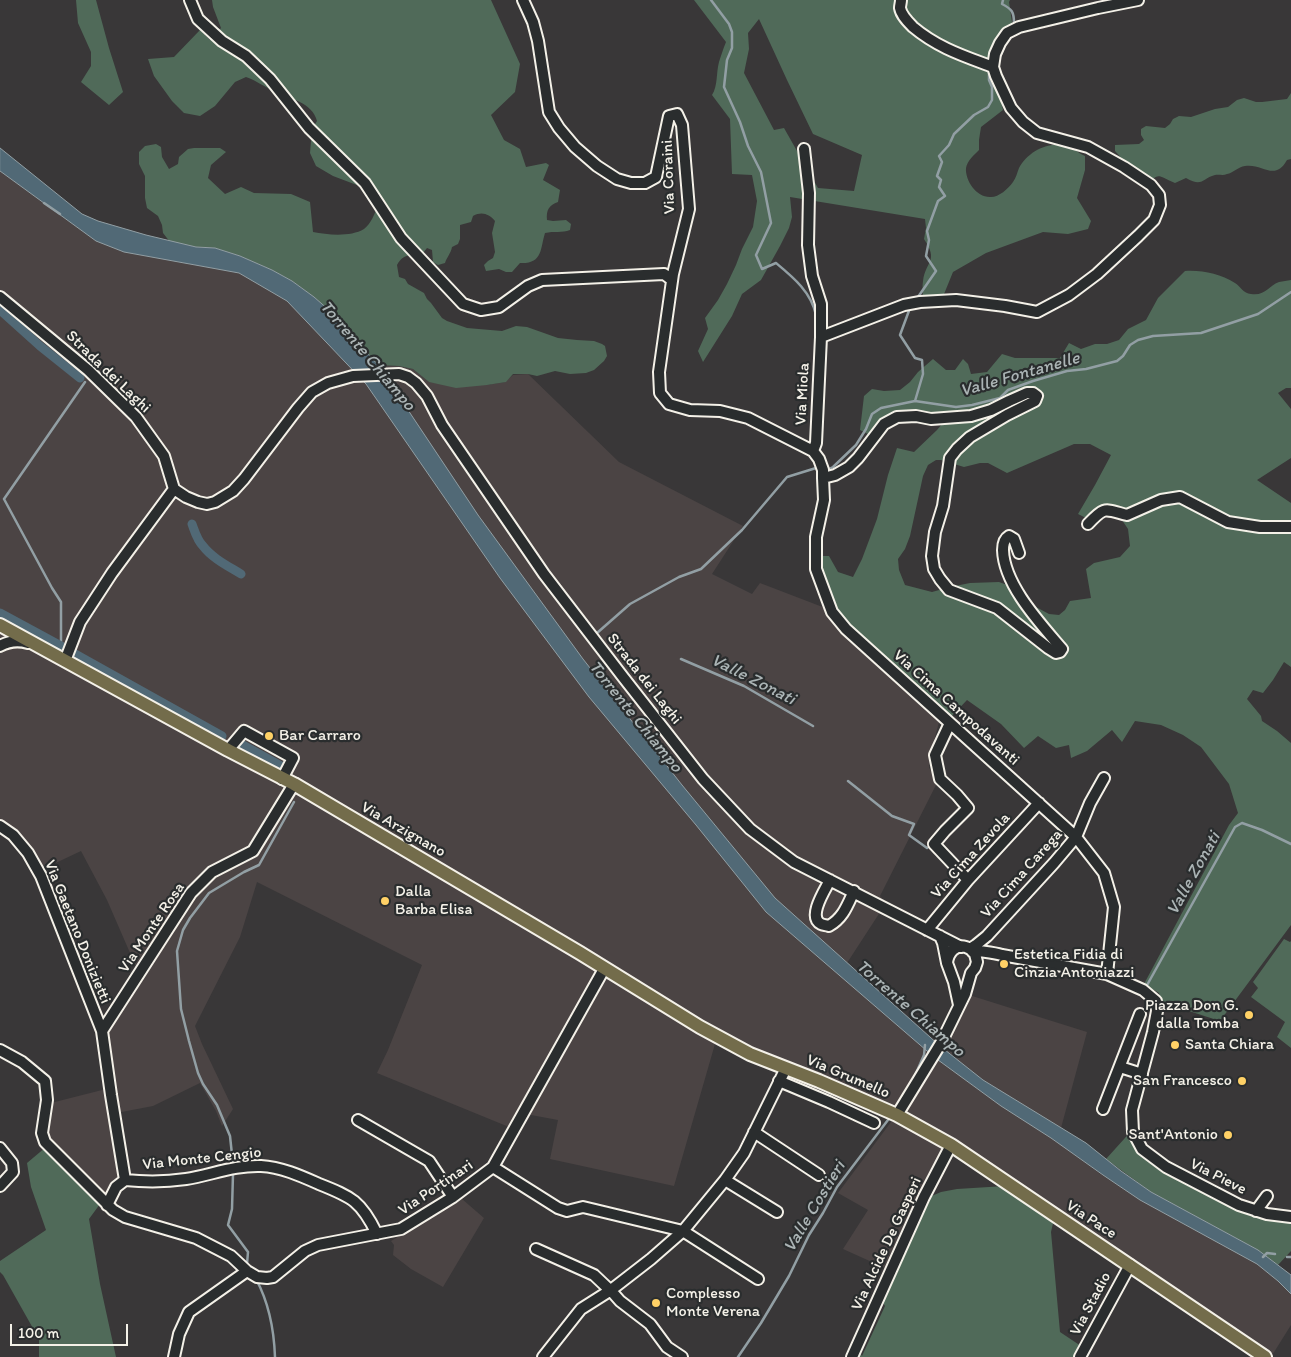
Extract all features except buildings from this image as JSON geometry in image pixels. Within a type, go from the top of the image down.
[{"type":"main road","name":"Via Arzignano","points":[[0,626],[294,784],[580,953],[709,1032],[750,1054],[786,1068]]},
{"type":"main road","name":"Via Grumello","points":[[786,1068],[897,1116]]},
{"type":"main road","name":"Via Pace","points":[[897,1116],[951,1145],[1265,1357]]},
{"type":"street","points":[[190,0],[198,19],[222,41],[246,56],[264,73],[309,128],[365,183],[400,238],[463,304],[481,310],[499,307],[528,286],[542,280],[664,274],[672,280]]},
{"type":"street","name":"Via Coraini","points":[[524,0],[538,41],[549,112],[559,128],[575,147],[597,166],[617,179],[631,183],[645,183],[656,177],[669,116],[677,114],[682,125],[689,210],[672,280],[659,372],[660,394],[670,404],[690,410],[720,412],[748,418],[813,451]]},
{"type":"street","points":[[901,0],[900,9],[907,21],[920,33],[937,45],[993,67]]},
{"type":"street","points":[[822,337],[904,305],[920,302],[956,300],[1037,312],[1069,295],[1097,274],[1154,220],[1160,205],[1159,195],[1151,185],[1088,147],[1037,133],[1023,122],[1011,108],[993,67],[995,54],[1000,43],[1007,33],[1019,27],[1138,0]]},
{"type":"street","name":"Via Miola","points":[[804,149],[809,192],[808,246],[812,276],[821,304],[822,337],[816,443],[813,451]]},
{"type":"street","name":"Strada dei Laghi","points":[[0,296],[88,370],[136,417],[164,456],[174,489],[186,497],[207,504],[215,502],[233,491],[312,392],[328,383],[353,376],[399,374],[408,377],[427,396],[442,425],[530,554],[613,665],[703,779],[750,829],[794,862],[967,949]]},
{"type":"street","points":[[823,478],[835,475],[849,467],[884,424],[896,417],[916,416],[931,419],[971,416],[991,410],[1027,393],[1033,394],[1037,396],[1036,401],[1007,415],[970,437],[957,448],[950,458],[943,506],[935,532],[932,556],[934,569],[949,590],[997,608],[1048,648],[1060,652],[1062,649],[1026,605],[1009,577],[1003,557],[1005,539],[1009,536],[1014,539],[1019,553]]},
{"type":"street","name":"Via Cima Campodavanti","points":[[813,451],[819,459],[823,470],[824,500],[816,536],[816,569],[832,612],[846,629],[1076,837],[1104,873],[1114,907],[1107,974]]},
{"type":"street","points":[[65,661],[80,622],[112,573],[174,489]]},
{"type":"street","points":[[1088,524],[1099,512],[1108,510],[1127,515],[1161,500],[1180,496],[1228,522],[1260,527],[1291,527]]},
{"type":"street","points":[[0,626],[2,637],[0,645]]},
{"type":"street","points":[[0,645],[13,641],[34,644]]},
{"type":"street","points":[[950,723],[935,755],[940,779],[968,808],[934,844],[968,880]]},
{"type":"street","points":[[228,750],[244,731],[293,758],[282,779]]},
{"type":"street","name":"Via Cima Carega","points":[[967,949],[976,945],[987,936],[1076,837],[1090,803],[1104,778]]},
{"type":"street","name":"Via Monte Rosa","points":[[102,1031],[191,894],[212,872],[253,851],[294,784]]},
{"type":"street","name":"Via Cima Zevola","points":[[927,930],[968,880],[1039,803]]},
{"type":"street","name":"Via Gaetano Donizietti","points":[[0,826],[13,835],[28,853],[41,876],[102,1031]]},
{"type":"street","points":[[830,880],[814,912],[815,919],[820,924],[829,926],[837,921],[845,910],[854,891]]},
{"type":"street","points":[[940,936],[959,1005]]},
{"type":"street","name":"Via Cima Carega","points":[[987,936],[985,946],[987,952]]},
{"type":"street","points":[[967,949],[975,954],[977,962],[975,968],[968,975],[955,975],[948,966],[948,957],[955,948],[967,949],[987,952],[1107,974]]},
{"type":"street","points":[[977,962],[987,957],[1002,955]]},
{"type":"street","name":"Via Portinari","points":[[0,1050],[22,1062],[45,1081],[47,1100],[42,1133],[45,1142],[112,1210],[125,1218],[196,1238],[231,1256],[247,1271],[257,1277],[266,1278],[273,1277],[305,1251],[318,1245],[401,1230],[453,1197],[493,1167],[604,968]]},
{"type":"street","points":[[897,1116],[941,1043],[965,994],[971,972]]},
{"type":"street","name":"Via Pieve","points":[[1107,974],[1143,990],[1156,1001],[1157,1011],[1132,1110],[1133,1132],[1142,1149],[1166,1167],[1240,1205],[1256,1211],[1291,1217]]},
{"type":"street","points":[[1103,1109],[1140,1014]]},
{"type":"street","name":"Via Monte Cengio","points":[[102,1031],[125,1180],[170,1181],[239,1167],[262,1166],[283,1170],[346,1195],[364,1210],[377,1234]]},
{"type":"street","points":[[1120,1067],[1142,1074]]},
{"type":"street","points":[[544,1357],[581,1309],[611,1290],[683,1231],[744,1153],[786,1068]]},
{"type":"street","points":[[779,1082],[874,1122]]},
{"type":"street","points":[[358,1120],[429,1161],[453,1197]]},
{"type":"street","points":[[754,1132],[819,1175]]},
{"type":"street","name":"Via Alcide De Gasperi","points":[[852,1357],[924,1197],[951,1145]]},
{"type":"street","points":[[0,1148],[12,1163],[13,1172],[0,1186]]},
{"type":"street","points":[[493,1167],[558,1208],[567,1211],[583,1207],[683,1231],[758,1279]]},
{"type":"street","points":[[107,1204],[116,1187],[125,1180]]},
{"type":"street","points":[[724,1180],[777,1212]]},
{"type":"street","points":[[1256,1211],[1266,1196]]},
{"type":"street","points":[[536,1250],[594,1275],[620,1301],[650,1324],[667,1347],[680,1356]]},
{"type":"street","name":"Via Stadio","points":[[1080,1357],[1130,1265]]},
{"type":"street","points":[[174,1357],[179,1334],[189,1312],[247,1271]]},
{"type":"shaded area","points":[[0,171],[96,241],[124,252],[239,273],[287,301],[366,384],[500,578],[766,912],[934,1057],[1001,1106],[1051,1138],[1140,1200],[1257,1264],[1278,1281],[1291,1294],[1291,1325],[1271,1357],[1202,1319],[1122,1268],[1054,1219],[948,1150],[894,1272],[843,1249],[868,1210],[838,1193],[897,1114],[717,1037],[674,1186],[550,1159],[558,1120],[531,1115],[509,1127],[377,1073],[422,965],[257,882],[240,937],[195,1026],[233,1109],[222,1126],[200,1083],[153,1106],[111,1114],[121,1175],[100,1204],[46,1147],[47,1104],[106,1089],[99,1026],[137,969],[107,900],[81,851],[45,868],[35,855],[0,822]]},
{"type":"shaded area","points":[[378,365],[413,369],[429,382],[487,385],[505,382],[513,375],[528,374],[619,462],[743,526],[712,574],[752,594],[760,583],[833,611],[942,711],[931,752],[929,768],[939,779],[880,896],[886,903],[847,963],[775,898],[682,785],[583,659],[478,515]]},
{"type":"shaded area","points":[[969,995],[1087,1032],[1061,1128],[983,1080],[940,1046]]},
{"type":"shaded area","points":[[462,1199],[484,1218],[443,1287],[411,1269],[393,1255],[394,1245],[391,1241]]},
{"type":"green space","points":[[76,0],[96,0],[123,92],[109,105],[81,82],[91,66],[91,52],[78,23]]},
{"type":"green space","points":[[212,0],[491,0],[520,64],[515,92],[491,115],[504,140],[520,149],[526,167],[546,163],[549,165],[543,180],[560,190],[558,202],[550,206],[547,220],[566,220],[571,224],[570,230],[545,233],[537,258],[527,263],[520,263],[512,272],[499,269],[486,271],[484,265],[493,258],[495,252],[492,233],[495,221],[485,214],[476,214],[471,222],[460,225],[460,239],[458,244],[452,247],[445,263],[438,265],[433,262],[432,250],[427,248],[418,256],[411,255],[401,260],[397,265],[399,277],[405,279],[408,284],[424,293],[442,318],[447,321],[467,328],[502,331],[516,326],[527,327],[558,338],[594,341],[605,346],[607,356],[604,361],[594,370],[586,373],[570,374],[555,371],[537,376],[513,374],[506,382],[487,385],[456,388],[429,382],[413,369],[378,365],[330,311],[292,281],[272,270],[240,256],[215,248],[196,247],[170,242],[163,233],[158,216],[147,208],[145,176],[139,164],[139,152],[145,146],[156,144],[161,147],[162,157],[169,169],[178,164],[179,157],[188,149],[220,148],[226,152],[211,165],[208,178],[225,194],[241,187],[254,193],[291,194],[310,202],[313,232],[339,235],[359,232],[369,224],[378,205],[370,190],[333,176],[316,166],[310,153],[312,129],[317,121],[310,109],[300,102],[246,77],[235,82],[215,106],[200,116],[184,113],[172,101],[154,76],[148,59],[174,57],[200,30],[210,40],[221,28]]},
{"type":"green space","points":[[694,0],[1010,0],[1013,29],[995,60],[991,78],[998,86],[1003,110],[981,127],[979,150],[967,165],[966,173],[970,183],[977,192],[986,197],[994,197],[1009,187],[1023,162],[1035,151],[1056,145],[1071,148],[1085,156],[1085,170],[1077,198],[1091,221],[1088,229],[1068,234],[1043,232],[986,253],[953,272],[942,299],[923,297],[923,281],[931,257],[931,252],[924,239],[925,219],[790,197],[792,217],[780,246],[761,280],[742,294],[732,316],[703,362],[698,351],[708,329],[705,318],[727,284],[753,227],[757,201],[752,175],[732,174],[730,119],[712,95],[719,62],[726,42]],"holes":[[[759,19],[813,134],[862,155],[854,191],[818,188],[784,128],[774,130],[744,73],[749,49],[748,33]]]},
{"type":"green space","points":[[1291,93],[1291,159],[1287,160],[1278,170],[1273,171],[1245,166],[1224,175],[1211,176],[1199,182],[1186,178],[1175,183],[1158,176],[1144,187],[1115,151],[1115,145],[1139,144],[1144,140],[1141,135],[1141,129],[1146,126],[1165,128],[1173,119],[1179,116],[1191,117],[1228,107],[1237,100],[1244,98],[1256,102],[1287,99]]},
{"type":"green space","points":[[1185,271],[1198,271],[1217,275],[1235,283],[1251,294],[1260,294],[1279,282],[1291,280],[1291,388],[1286,388],[1278,393],[1291,409],[1291,458],[1257,480],[1291,503],[1291,667],[1284,662],[1263,693],[1253,690],[1247,699],[1261,716],[1262,721],[1291,743],[1291,925],[1220,1021],[1161,1002],[1159,993],[1144,984],[1229,825],[1238,813],[1229,784],[1201,747],[1183,735],[1161,725],[1135,721],[1122,742],[1112,730],[1087,751],[1071,758],[1069,745],[1056,748],[1038,736],[1024,748],[1001,724],[967,700],[949,719],[833,611],[816,556],[829,556],[838,572],[853,577],[877,519],[897,448],[914,452],[942,424],[941,415],[913,412],[872,436],[860,430],[864,396],[872,389],[884,391],[900,390],[933,359],[946,370],[955,370],[963,359],[968,364],[971,374],[987,372],[1002,354],[1015,358],[1060,358],[1069,343],[1081,349],[1095,344],[1107,344],[1119,340],[1128,329],[1146,320],[1158,298]],"holes":[[[1074,444],[1090,444],[1111,455],[1078,514],[1090,520],[1116,511],[1128,529],[1130,546],[1120,557],[1094,563],[1086,569],[1091,598],[1070,601],[1065,610],[1059,615],[1049,614],[1036,607],[1013,587],[999,582],[970,583],[932,592],[905,585],[899,570],[898,559],[905,549],[910,536],[923,476],[928,465],[936,460],[964,467],[988,463],[1007,473]]]},
{"type":"green space","points":[[1284,939],[1291,941],[1291,1048],[1277,1037],[1285,1022],[1251,997],[1258,988],[1253,982]]},
{"type":"green space","points":[[1134,1128],[1151,1157],[1229,1200],[1291,1218],[1291,1251],[1278,1265],[1258,1250],[1151,1192],[1106,1159]]},
{"type":"green space","points":[[46,1147],[100,1204],[89,1219],[100,1284],[116,1357],[39,1357],[39,1339],[0,1272],[0,1261],[46,1230],[31,1187],[27,1163]]},
{"type":"green space","points":[[1005,1186],[1054,1219],[1051,1232],[1060,1332],[1081,1346],[1074,1357],[853,1357],[857,1347],[862,1356],[885,1306],[882,1301],[920,1201],[941,1192],[957,1189]]},
{"type":"water","points":[[0,148],[82,214],[98,221],[146,235],[196,247],[215,248],[240,256],[292,281],[330,311],[378,365],[478,515],[583,659],[682,785],[775,898],[940,1046],[983,1080],[1086,1143],[1151,1192],[1258,1250],[1291,1275],[1291,1294],[1257,1264],[1140,1200],[1051,1138],[1001,1106],[934,1057],[766,912],[589,697],[500,578],[366,384],[287,301],[239,273],[124,252],[96,241],[0,171]]},
{"type":"waterway","points":[[711,0],[729,24],[732,32],[732,48],[727,60],[724,87],[740,122],[748,146],[761,172],[771,223],[756,255],[762,269],[776,263],[795,280],[806,292],[816,315]]},
{"type":"waterway","points":[[1003,0],[1002,4],[1013,13],[1014,23]]},
{"type":"waterway","points":[[999,59],[1006,42]]},
{"type":"waterway","points":[[918,297],[936,271],[926,256],[929,240],[927,231],[938,201],[945,196],[939,187],[941,180],[937,176],[942,162],[939,156],[949,145],[954,134],[974,115],[988,107],[992,100],[989,72]]},
{"type":"waterway","name":"Torrente Chiampo","points":[[44,203],[60,214]]},
{"type":"waterway","name":"Valle Fontanelle","points":[[827,470],[833,467],[856,445],[866,429],[872,414],[881,408],[915,401],[956,407],[1000,398],[1008,390],[1033,381],[1067,371],[1086,369],[1117,361],[1123,356],[1130,345],[1138,340],[1153,336],[1201,333],[1258,314],[1291,292]]},
{"type":"waterway","points":[[910,308],[900,335],[915,358],[922,360],[923,374],[915,401]]},
{"type":"waterway","points":[[0,310],[40,346],[80,378]]},
{"type":"waterway","points":[[815,361],[815,373]]},
{"type":"waterway","points":[[61,646],[61,602],[4,499],[85,382]]},
{"type":"waterway","name":"Valle Fontanelle","points":[[597,633],[630,604],[679,577],[701,569],[742,530],[787,477],[816,468],[819,469]]},
{"type":"waterway","points":[[192,524],[201,544],[220,561],[241,574]]},
{"type":"waterway","points":[[0,613],[61,646]]},
{"type":"waterway","points":[[75,654],[222,736]]},
{"type":"waterway","name":"Valle Zonati","points":[[681,659],[744,686],[813,726]]},
{"type":"waterway","points":[[241,744],[281,766]]},
{"type":"waterway","name":"Valle Zonati","points":[[848,781],[892,816],[914,824],[909,835],[927,848]]},
{"type":"waterway","points":[[233,1164],[230,1136],[217,1105],[198,1073],[189,1041],[181,1009],[177,951],[183,930],[209,893],[259,865],[294,802]]},
{"type":"waterway","name":"Valle Zonati","points":[[1146,987],[1235,827],[1242,823],[1291,844]]},
{"type":"waterway","name":"Valle Costieri","points":[[913,1080],[924,1055],[925,1045]]},
{"type":"waterway","name":"Valle Costieri","points":[[738,1357],[789,1276],[809,1235],[837,1187],[891,1116]]},
{"type":"waterway","points":[[233,1174],[232,1209],[228,1225],[248,1252],[247,1264],[250,1268]]},
{"type":"waterway","points":[[1263,1257],[1267,1253],[1275,1254]]},
{"type":"waterway","points":[[256,1279],[270,1316],[275,1357]]},
{"type":"place","name":"Bar Carraro","points":[[269,736]]},
{"type":"place","name":"Dalla Barba Elisa","points":[[385,901]]},
{"type":"place","name":"Estetica Fidia di Cinzia Antoniazzi","points":[[1004,964]]},
{"type":"place","name":"Piazza Don G. dalla Tomba","points":[[1249,1015]]},
{"type":"place","name":"Santa Chiara","points":[[1175,1045]]},
{"type":"place","name":"San Francesco","points":[[1242,1081]]},
{"type":"place","name":"Sant'Antonio","points":[[1228,1135]]},
{"type":"place","name":"Complesso Monte Verena","points":[[656,1303]]}]
